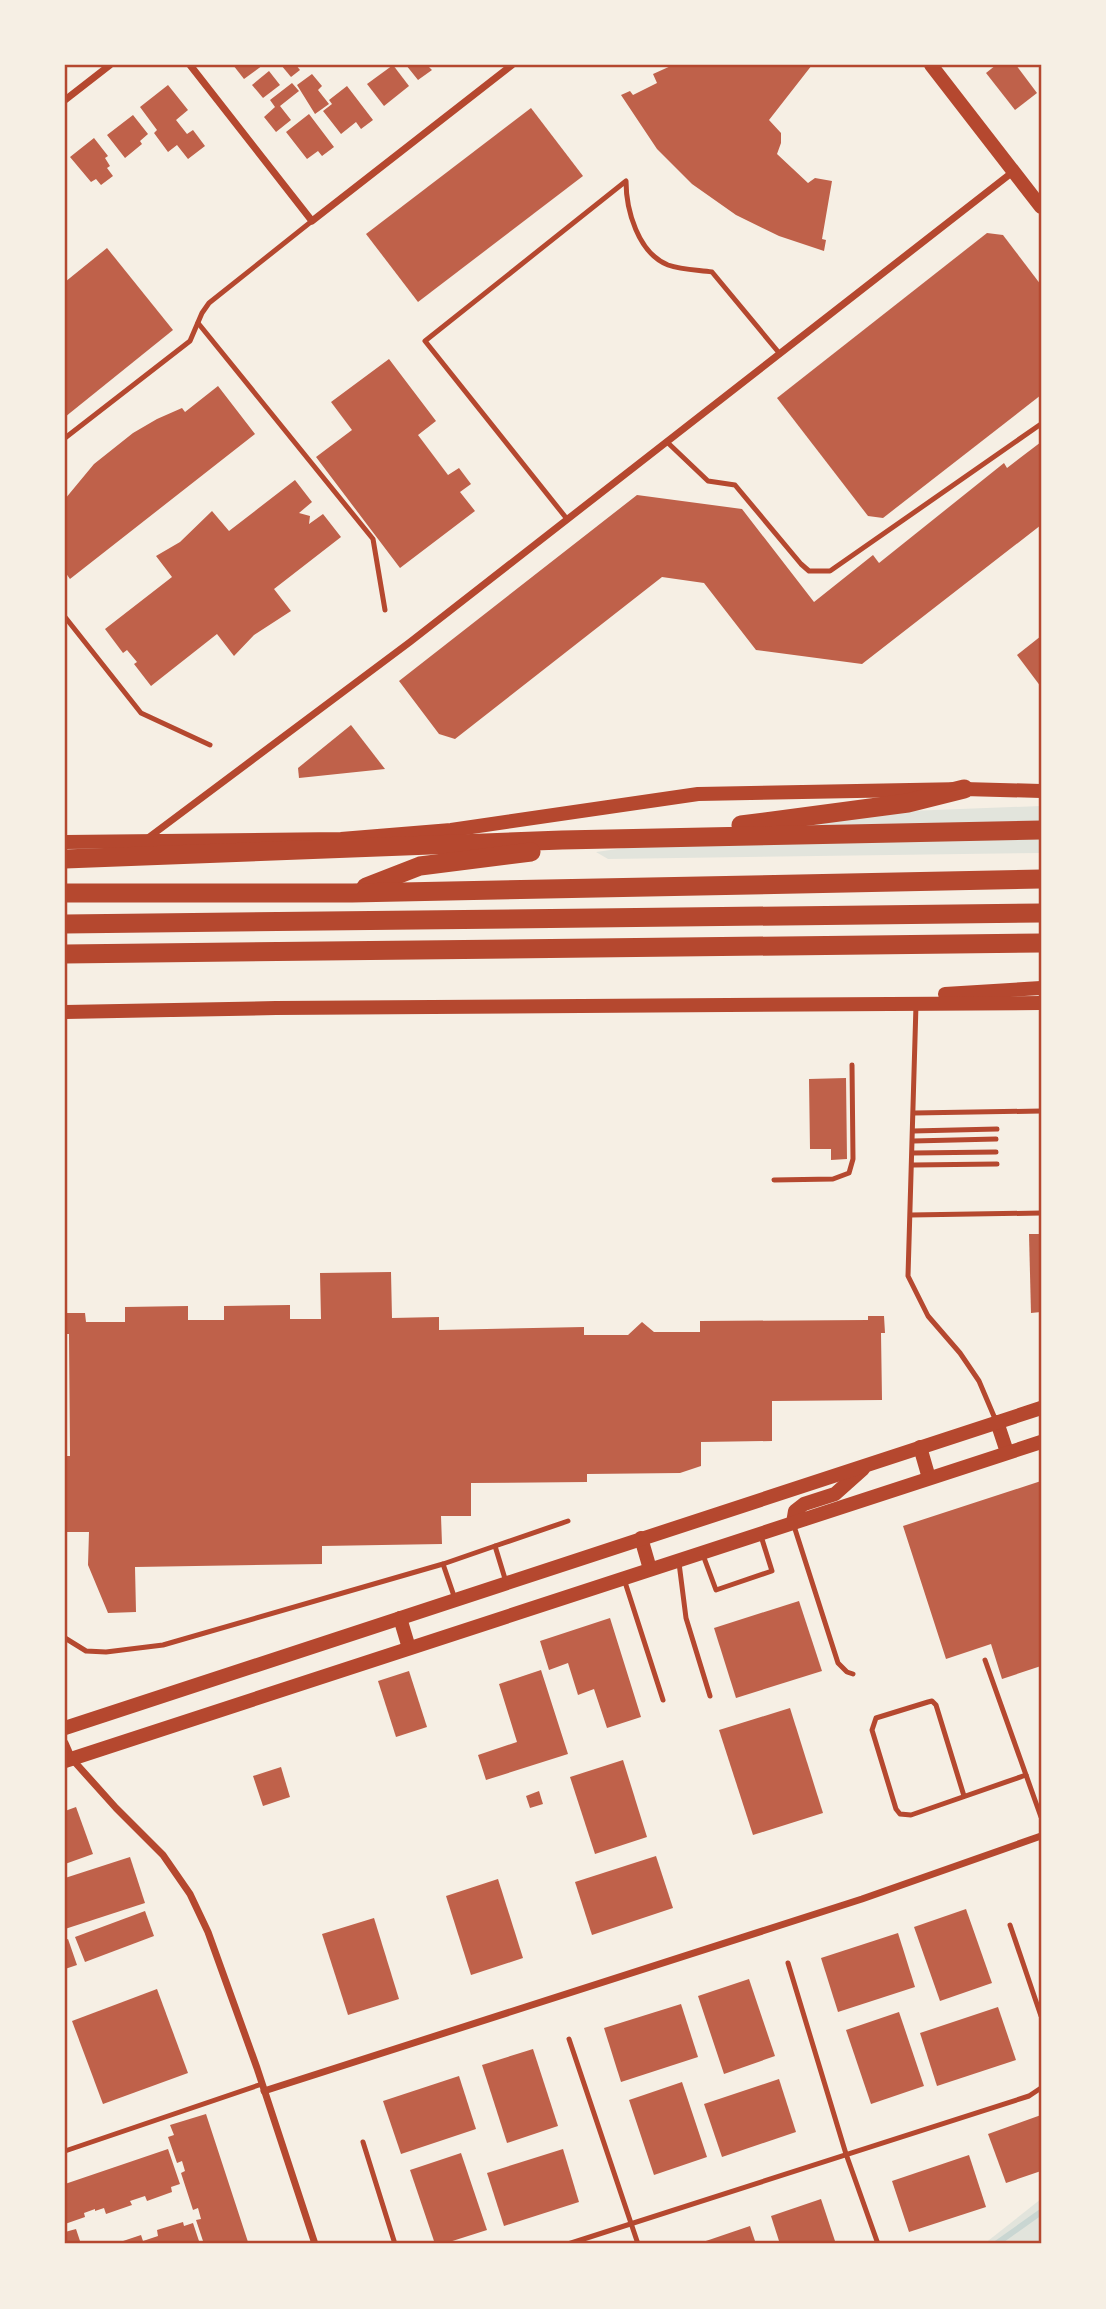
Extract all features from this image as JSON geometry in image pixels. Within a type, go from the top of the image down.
[{"type":"highway","points":[[352,893],[420,866],[908,803],[964,789]]},
{"type":"highway","points":[[65,859],[562,840],[1041,830]]},
{"type":"highway","points":[[65,893],[352,893],[1041,879]]},
{"type":"highway","points":[[65,924],[1041,913]]},
{"type":"highway","points":[[65,954],[1041,943]]},
{"type":"main road","points":[[931,65],[1041,207]]},
{"type":"main road","points":[[65,842],[341,839],[424,832],[698,794],[964,789],[1041,791]]},
{"type":"main road","points":[[920,1002],[942,994],[1041,988]]},
{"type":"main road","points":[[65,1012],[920,1002],[1041,1003]]},
{"type":"main road","points":[[65,1728],[1041,1408]]},
{"type":"main road","points":[[997,1422],[1007,1452]]},
{"type":"main road","points":[[69,1760],[1041,1441]]},
{"type":"main road","points":[[920,1447],[929,1478]]},
{"type":"main road","points":[[793,1522],[795,1511],[804,1504],[835,1493],[869,1464]]},
{"type":"main road","points":[[641,1538],[650,1570]]},
{"type":"main road","points":[[400,1618],[409,1648]]},
{"type":"street","points":[[65,100],[110,65]]},
{"type":"street","points":[[190,65],[313,221],[512,65]]},
{"type":"street","points":[[142,843],[360,680],[1014,171]]},
{"type":"street","points":[[65,1743],[69,1760],[163,1855],[190,1894],[208,1932],[315,2244]]},
{"type":"street","points":[[263,2087],[862,1899],[1041,1836]]},
{"type":"lane","points":[[567,519],[425,341],[626,181],[626,201],[630,216],[640,238],[653,254],[667,265],[712,272],[780,354]]},
{"type":"lane","points":[[65,438],[190,341],[209,303],[313,221]]},
{"type":"lane","points":[[198,323],[373,539],[384,610]]},
{"type":"lane","points":[[667,442],[708,481],[735,485],[801,564],[814,572],[830,571],[1041,424]]},
{"type":"lane","points":[[65,617],[141,713],[210,746]]},
{"type":"lane","points":[[920,1002],[908,1276],[928,1316],[960,1353],[979,1381],[997,1422]]},
{"type":"lane","points":[[774,1180],[833,1180],[849,1173],[853,1159],[852,1065]]},
{"type":"lane","points":[[914,1113],[1041,1111]]},
{"type":"lane","points":[[913,1131],[997,1129]]},
{"type":"lane","points":[[913,1141],[996,1139]]},
{"type":"lane","points":[[913,1153],[996,1152]]},
{"type":"lane","points":[[912,1165],[997,1164]]},
{"type":"lane","points":[[911,1215],[1041,1213]]},
{"type":"lane","points":[[65,1638],[86,1651],[106,1652],[163,1644],[443,1564],[568,1521]]},
{"type":"lane","points":[[793,1522],[838,1662],[853,1674]]},
{"type":"lane","points":[[702,1552],[716,1590],[727,1587],[772,1572],[760,1533]]},
{"type":"lane","points":[[495,1546],[506,1583]]},
{"type":"lane","points":[[678,1560],[686,1618],[710,1696]]},
{"type":"lane","points":[[443,1564],[455,1600]]},
{"type":"lane","points":[[624,1578],[663,1700]]},
{"type":"lane","points":[[985,1660],[1041,1817]]},
{"type":"lane","points":[[964,1796],[936,1705],[932,1701],[876,1718],[872,1730],[896,1809],[900,1814],[911,1815],[1026,1775]]},
{"type":"lane","points":[[1010,1925],[1041,2015]]},
{"type":"lane","points":[[788,1963],[846,2154],[878,2244]]},
{"type":"lane","points":[[569,2039],[638,2244]]},
{"type":"lane","points":[[65,2151],[263,2087]]},
{"type":"lane","points":[[568,2244],[1029,2096],[1041,2088]]},
{"type":"lane","points":[[363,2142],[395,2244]]},
{"type":"shaded area","points":[[1041,806],[1041,853],[608,859],[596,852],[883,812]]},
{"type":"shaded area","points":[[1041,2199],[1041,2244],[984,2244]]},
{"type":"building","points":[[233,65],[263,65],[244,79]]},
{"type":"building","points":[[281,65],[296,65],[300,70],[291,77]]},
{"type":"building","points":[[393,65],[409,86],[384,106],[367,84]]},
{"type":"building","points":[[406,65],[431,65],[429,67],[432,70],[418,80]]},
{"type":"building","points":[[673,65],[812,65],[769,120],[781,133],[777,154],[808,183],[815,178],[832,181],[822,239],[826,240],[824,251],[779,236],[736,215],[692,184],[657,149],[621,95],[630,91],[633,95],[657,83],[653,74]]},
{"type":"building","points":[[996,65],[1016,65],[1037,93],[1015,110],[986,73]]},
{"type":"building","points":[[269,71],[280,85],[263,98],[252,85]]},
{"type":"building","points":[[312,74],[322,86],[318,90],[329,104],[315,114],[297,85]]},
{"type":"building","points":[[292,83],[299,91],[280,106],[291,120],[276,132],[264,117],[275,107],[270,100]]},
{"type":"building","points":[[168,85],[188,110],[176,120],[187,134],[193,130],[205,146],[188,159],[177,145],[168,152],[154,133],[157,130],[140,107]]},
{"type":"building","points":[[347,86],[373,120],[361,129],[356,122],[341,134],[323,111],[332,104],[329,100]]},
{"type":"building","points":[[531,108],[583,176],[418,302],[366,234]]},
{"type":"building","points":[[309,114],[334,147],[322,156],[318,151],[307,159],[286,132]]},
{"type":"building","points":[[133,115],[148,134],[140,141],[142,144],[125,158],[107,135]]},
{"type":"building","points":[[94,138],[108,156],[105,158],[110,166],[107,168],[113,176],[101,185],[96,179],[91,182],[70,157]]},
{"type":"building","points":[[987,233],[1003,235],[1041,285],[1041,395],[883,518],[868,516],[777,398]]},
{"type":"building","points":[[107,248],[173,330],[65,417],[65,282]]},
{"type":"building","points":[[389,359],[436,421],[418,435],[448,475],[459,468],[471,484],[460,492],[475,511],[400,568],[316,457],[352,430],[331,402]]},
{"type":"building","points":[[218,386],[255,434],[70,579],[65,572],[65,499],[94,464],[133,433],[182,408],[185,412]]},
{"type":"building","points":[[1041,442],[1041,525],[862,664],[756,650],[704,583],[662,577],[455,739],[439,734],[399,681],[637,495],[742,509],[814,602],[873,555],[879,563],[1004,463],[1007,468]]},
{"type":"building","points":[[295,480],[312,502],[299,513],[310,516],[309,524],[323,514],[341,537],[274,589],[291,611],[254,635],[234,656],[217,634],[151,686],[134,664],[137,662],[127,650],[123,653],[105,629],[172,577],[156,556],[180,542],[212,511],[229,531]]},
{"type":"building","points":[[1041,636],[1041,687],[1017,655]]},
{"type":"building","points":[[351,725],[385,769],[299,778],[298,768]]},
{"type":"building","points":[[846,1078],[847,1159],[831,1160],[831,1149],[810,1149],[809,1079]]},
{"type":"building","points":[[1029,1234],[1041,1234],[1041,1312],[1031,1313]]},
{"type":"building","points":[[391,1272],[392,1318],[439,1317],[439,1330],[584,1327],[584,1335],[628,1335],[642,1322],[654,1332],[700,1332],[700,1321],[868,1320],[868,1316],[884,1316],[885,1333],[881,1333],[882,1400],[772,1401],[772,1441],[701,1442],[701,1466],[680,1473],[587,1474],[587,1482],[471,1483],[471,1516],[441,1516],[442,1544],[322,1546],[322,1564],[135,1567],[136,1612],[108,1613],[88,1565],[89,1532],[65,1532],[65,1456],[70,1456],[69,1334],[65,1334],[65,1313],[85,1313],[86,1322],[125,1322],[125,1307],[188,1306],[188,1320],[224,1320],[224,1306],[290,1305],[290,1319],[321,1319],[320,1273]]},
{"type":"building","points":[[1041,1481],[1041,1666],[1002,1679],[991,1644],[946,1659],[903,1526]]},
{"type":"building","points":[[799,1601],[822,1671],[736,1698],[714,1628]]},
{"type":"building","points":[[610,1618],[641,1717],[607,1728],[594,1689],[578,1695],[568,1663],[549,1670],[540,1641]]},
{"type":"building","points":[[541,1670],[568,1754],[486,1780],[478,1755],[517,1742],[499,1684]]},
{"type":"building","points":[[409,1671],[427,1727],[396,1737],[378,1681]]},
{"type":"building","points":[[790,1708],[823,1813],[753,1835],[719,1730]]},
{"type":"building","points":[[623,1760],[647,1837],[595,1854],[570,1777]]},
{"type":"building","points":[[281,1767],[290,1797],[263,1806],[253,1776]]},
{"type":"building","points":[[539,1791],[543,1804],[530,1808],[526,1796]]},
{"type":"building","points":[[76,1807],[93,1854],[65,1864],[65,1811]]},
{"type":"building","points":[[656,1856],[673,1908],[592,1935],[575,1882]]},
{"type":"building","points":[[130,1857],[145,1903],[65,1929],[65,1878]]},
{"type":"building","points":[[498,1879],[523,1958],[471,1975],[446,1896]]},
{"type":"building","points":[[966,1909],[992,1983],[940,2001],[914,1927]]},
{"type":"building","points":[[145,1911],[154,1936],[85,1962],[75,1937]]},
{"type":"building","points":[[374,1918],[399,1999],[348,2015],[322,1934]]},
{"type":"building","points":[[898,1933],[915,1987],[838,2012],[821,1958]]},
{"type":"building","points":[[68,1939],[77,1965],[65,1969],[65,1940]]},
{"type":"building","points":[[749,1979],[775,2056],[724,2074],[698,1996]]},
{"type":"building","points":[[157,1989],[188,2073],[103,2104],[72,2021]]},
{"type":"building","points":[[681,2004],[698,2057],[621,2082],[604,2028]]},
{"type":"building","points":[[998,2007],[1016,2060],[937,2086],[920,2033]]},
{"type":"building","points":[[899,2012],[924,2086],[871,2104],[846,2030]]},
{"type":"building","points":[[533,2049],[558,2126],[507,2143],[482,2065]]},
{"type":"building","points":[[459,2076],[476,2129],[401,2154],[383,2101]]},
{"type":"building","points":[[779,2079],[796,2132],[722,2157],[704,2104]]},
{"type":"building","points":[[682,2082],[707,2157],[654,2175],[629,2100]]},
{"type":"building","points":[[206,2114],[248,2242],[204,2244],[196,2220],[201,2219],[198,2208],[193,2210],[181,2173],[185,2171],[182,2161],[177,2163],[168,2137],[174,2135],[170,2125]]},
{"type":"building","points":[[1041,2115],[1041,2171],[1006,2183],[988,2134]]},
{"type":"building","points":[[168,2149],[180,2184],[171,2187],[172,2192],[147,2201],[145,2196],[130,2201],[132,2205],[106,2214],[104,2208],[95,2209],[84,2213],[85,2217],[65,2224],[65,2184]]},
{"type":"building","points":[[563,2149],[579,2202],[504,2226],[487,2173]]},
{"type":"building","points":[[461,2153],[487,2230],[435,2244],[410,2170]]},
{"type":"building","points":[[969,2155],[986,2207],[909,2232],[892,2181]]},
{"type":"building","points":[[821,2199],[836,2244],[780,2244],[771,2216]]},
{"type":"building","points":[[183,2222],[184,2226],[193,2223],[200,2244],[114,2244],[141,2235],[143,2241],[158,2236],[157,2230]]},
{"type":"building","points":[[750,2226],[756,2244],[697,2244]]},
{"type":"building","points":[[76,2229],[81,2244],[65,2244],[65,2232]]},
{"type":"waterway","points":[[996,2244],[1041,2212]]}]
